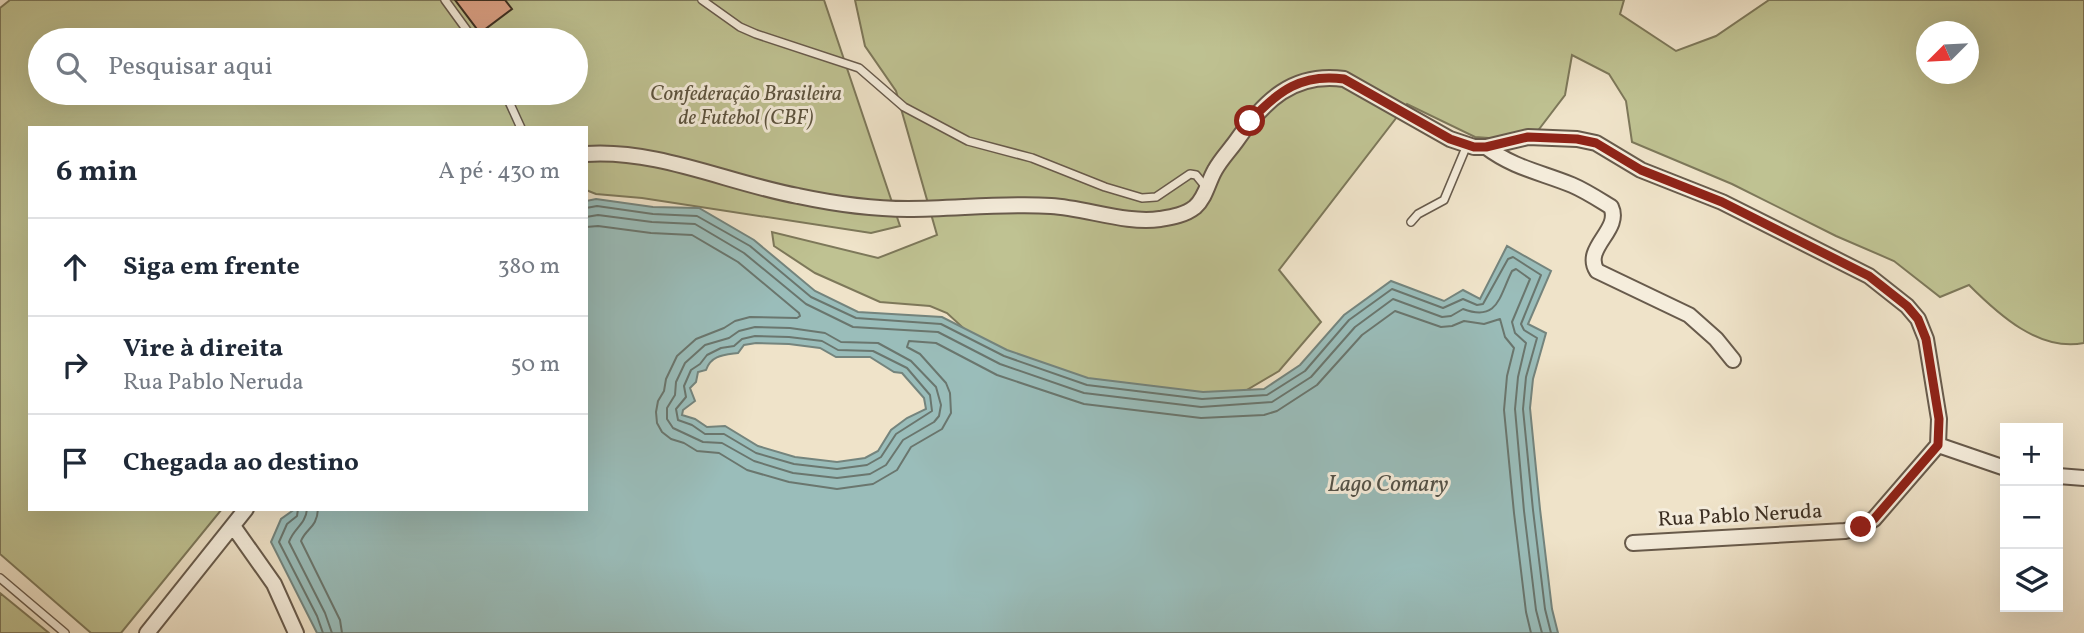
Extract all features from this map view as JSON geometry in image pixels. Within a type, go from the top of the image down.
[{"type":"street","points":[[588,154],[626,155],[656,160],[798,196],[904,209],[1051,206],[1141,220],[1158,219],[1181,215],[1195,207],[1215,170],[1250,121],[1272,97],[1310,79],[1344,79],[1450,139],[1467,145],[1486,147],[1528,137],[1577,139],[1596,143],[1641,170],[1722,202],[1869,276],[1907,306],[1918,319],[1926,339],[1939,419],[1938,445],[2000,466]]},
{"type":"street","points":[[1486,147],[1521,169],[1572,185],[1611,207],[1612,222],[1593,256],[1592,264],[1597,271],[1689,315],[1716,339],[1733,360]]},
{"type":"street","name":"Rua Pablo Neruda","points":[[1633,543],[1844,531],[1861,527],[1874,519],[1938,445]]},
{"type":"street","points":[[2063,477],[2084,478]]},
{"type":"street","points":[[147,633],[244,511]]},
{"type":"street","points":[[233,526],[274,584],[296,633]]},
{"type":"lane","points":[[445,0],[465,28]]},
{"type":"lane","points":[[702,0],[740,27],[756,34],[859,68],[904,107],[968,141],[1032,158],[1105,187],[1142,198],[1156,197],[1190,174],[1203,181],[1206,190]]},
{"type":"lane","points":[[510,105],[520,126]]},
{"type":"lane","points":[[1411,222],[1418,214],[1444,200],[1467,145]]},
{"type":"lane","points":[[0,578],[65,633]]},
{"type":"green space","name":"Confederação Brasileira de Futebol (CBF)","points":[[10,0],[824,0],[900,226],[871,233],[642,198],[596,194],[588,191],[588,126],[28,126],[28,511],[220,511],[121,633],[91,633],[0,554],[0,8]]},
{"type":"green space","points":[[855,0],[1624,0],[1620,14],[1676,51],[1716,36],[1769,0],[2084,0],[2084,343],[2051,342],[2035,336],[1993,308],[1969,285],[1940,297],[1894,261],[1836,236],[1732,184],[1632,142],[1626,101],[1609,74],[1572,55],[1565,95],[1530,141],[1475,137],[1407,104],[1279,270],[1321,322],[1279,371],[1245,391],[1191,398],[1075,386],[996,358],[947,313],[930,306],[880,302],[815,273],[774,246],[772,232],[878,258],[937,235],[896,91],[865,46]]},
{"type":"green space","points":[[0,593],[49,633],[0,633]]},
{"type":"water","name":"Lago Comary","points":[[596,199],[653,207],[699,208],[754,240],[815,291],[858,312],[942,317],[1007,350],[1088,378],[1203,392],[1264,389],[1300,365],[1344,315],[1391,281],[1444,301],[1463,290],[1480,299],[1507,246],[1551,271],[1528,324],[1546,333],[1533,379],[1530,408],[1552,609],[1558,633],[317,633],[271,542],[281,519],[292,511],[588,511],[588,201]],"holes":[[[756,343],[820,348],[836,357],[870,357],[894,372],[902,373],[924,398],[926,409],[891,430],[878,451],[865,458],[837,462],[795,457],[758,446],[725,426],[707,427],[682,415],[683,410],[695,401],[690,388],[696,382],[698,372],[706,370],[711,361],[723,355],[738,353],[744,345]]]},
{"type":"building","points":[[455,0],[505,0],[512,9],[487,28],[476,28]]},
{"type":"route","points":[[1250,121],[1272,97],[1291,87],[1310,79],[1344,79],[1450,139],[1474,147],[1486,147],[1528,137],[1577,139],[1596,143],[1641,170],[1722,202],[1869,276],[1907,306],[1918,319],[1926,339],[1939,419],[1938,445],[1874,519],[1861,527]]}]
